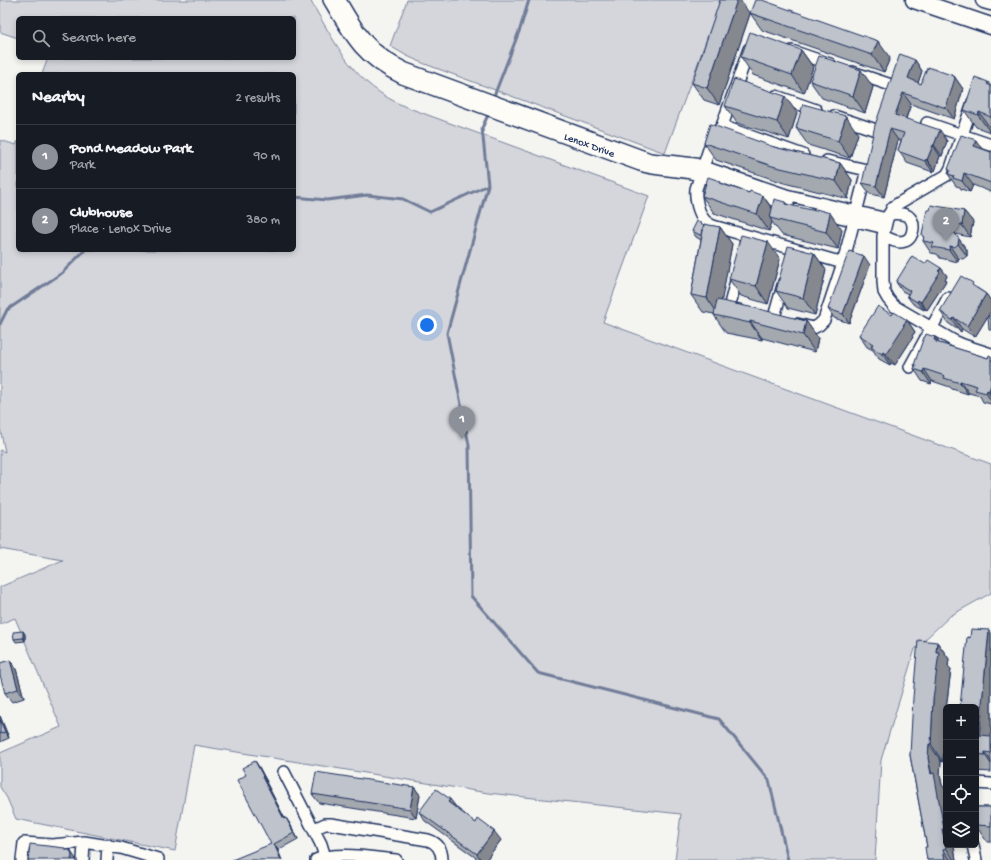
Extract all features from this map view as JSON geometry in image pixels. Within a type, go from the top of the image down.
[{"type":"highway","points":[[914,0],[991,26]]},
{"type":"highway","points":[[984,0],[991,2]]},
{"type":"street","name":"Lenox Drive","points":[[329,0],[375,50],[414,78],[593,143],[647,167],[687,172],[701,171],[886,224]]},
{"type":"street","name":"Lenox Drive","points":[[340,0],[345,18]]},
{"type":"street","points":[[753,38],[741,85],[722,126],[713,137],[701,171],[695,194],[701,214],[705,221],[713,226],[747,240],[793,253],[843,263]]},
{"type":"street","points":[[782,48],[890,89],[896,72]]},
{"type":"street","points":[[766,93],[877,126],[873,143]]},
{"type":"street","points":[[974,99],[951,168],[947,175],[893,208],[886,224],[882,281],[884,292],[888,300],[894,306],[963,345],[991,354]]},
{"type":"street","points":[[926,123],[991,145]]},
{"type":"street","points":[[722,126],[797,153],[866,170]]},
{"type":"street","points":[[787,272],[771,316],[813,328],[819,325],[824,320],[843,263],[870,157]]},
{"type":"street","points":[[740,265],[729,308],[752,312]]},
{"type":"street","points":[[910,367],[954,289]]},
{"type":"street","points":[[284,772],[323,848],[320,858],[342,856],[396,860]]},
{"type":"street","points":[[979,783],[991,784]]},
{"type":"street","points":[[314,829],[325,824],[332,824],[428,840],[439,848],[441,851],[442,860]]},
{"type":"street","points":[[83,860],[84,842]]},
{"type":"street","points":[[22,860],[24,843],[52,845],[84,842],[108,845],[132,855],[158,860]]},
{"type":"street","points":[[107,860],[108,845]]},
{"type":"street","points":[[973,848],[976,860]]},
{"type":"shaded area","points":[[0,0],[310,0],[329,33],[349,62],[373,87],[388,98],[406,107],[649,196],[603,322],[991,464],[991,593],[950,616],[915,649],[881,760],[875,860],[675,860],[681,814],[488,793],[194,745],[175,851],[16,819],[7,798],[0,787],[0,753],[61,727],[15,618],[0,624],[0,587],[63,560],[0,549],[0,450],[5,452],[0,428],[0,140],[16,145],[16,252],[296,252],[296,72],[43,72],[47,60],[296,60],[296,16],[16,16],[16,37],[0,32]]},
{"type":"shaded area","points":[[407,0],[721,0],[665,153],[425,64],[390,46]]},
{"type":"building","points":[[720,0],[737,0],[707,88],[692,83]]},
{"type":"building","points":[[755,0],[762,0],[878,41],[872,55],[750,13]]},
{"type":"building","points":[[750,32],[801,50],[792,75],[741,57]]},
{"type":"building","points":[[900,54],[915,60],[908,78],[921,84],[928,67],[954,76],[955,78],[946,108],[903,93],[895,115],[940,130],[927,160],[926,159],[925,161],[900,152],[898,150],[904,133],[890,129],[876,186],[862,183],[875,125]]},
{"type":"building","points":[[819,56],[861,70],[853,96],[810,81]]},
{"type":"building","points":[[975,77],[988,82],[987,84],[991,86],[991,117],[979,112],[978,115],[964,110]]},
{"type":"building","points":[[734,79],[785,96],[777,122],[725,106]]},
{"type":"building","points":[[803,104],[846,116],[838,141],[796,128]]},
{"type":"building","points":[[710,124],[774,147],[840,163],[836,181],[772,166],[704,143]]},
{"type":"building","points":[[961,135],[976,140],[974,146],[991,152],[991,183],[964,173],[962,181],[953,178],[954,176],[948,174],[950,170],[948,169]]},
{"type":"building","points":[[708,177],[720,181],[719,183],[763,196],[757,214],[702,196]]},
{"type":"building","points":[[774,199],[785,202],[785,204],[830,213],[826,232],[770,218]]},
{"type":"building","points":[[931,205],[964,211],[962,225],[947,222],[959,239],[958,244],[955,247],[950,246],[949,250],[932,247],[934,243],[923,241],[924,236],[922,235],[927,210],[930,210]]},
{"type":"building","points":[[697,221],[704,225],[702,236],[692,231]]},
{"type":"building","points":[[704,224],[720,227],[707,298],[691,295]]},
{"type":"building","points":[[741,235],[768,242],[756,286],[729,279]]},
{"type":"building","points":[[788,246],[814,253],[803,298],[776,291]]},
{"type":"building","points":[[849,251],[864,256],[843,314],[828,309]]},
{"type":"building","points":[[912,256],[925,264],[928,260],[941,268],[921,302],[918,300],[917,302],[907,296],[910,291],[896,282]]},
{"type":"building","points":[[961,276],[973,283],[972,285],[986,294],[967,326],[954,318],[952,320],[940,311]]},
{"type":"building","points":[[717,300],[806,321],[803,335],[750,321],[750,323],[714,315]]},
{"type":"building","points":[[878,306],[892,315],[894,312],[907,320],[886,354],[883,352],[882,354],[871,347],[873,344],[859,335]]},
{"type":"building","points":[[988,316],[991,316],[991,330],[989,330]]},
{"type":"building","points":[[926,334],[935,337],[934,340],[936,340],[936,342],[988,358],[989,355],[991,356],[991,384],[989,391],[987,390],[986,393],[975,390],[977,386],[944,378],[945,376],[924,369],[923,372],[914,369],[917,356]]},
{"type":"building","points":[[971,629],[989,630],[979,735],[979,704],[960,704],[967,637],[970,638]]},
{"type":"building","points":[[23,631],[23,638],[14,639],[13,632]]},
{"type":"building","points":[[918,640],[937,642],[936,652],[939,652],[933,700],[931,744],[929,744],[928,758],[931,774],[934,773],[943,823],[943,848],[946,848],[943,849],[945,860],[927,860],[925,847],[927,847],[910,755]]},
{"type":"building","points":[[10,660],[18,689],[5,693],[0,675],[0,663]]},
{"type":"building","points":[[0,720],[5,732],[0,734]]},
{"type":"building","points":[[979,735],[991,736],[991,753],[985,752],[985,755],[979,754]]},
{"type":"building","points":[[255,761],[284,819],[286,818],[294,833],[274,844],[281,860],[232,860],[271,844],[237,780],[246,775],[242,768]]},
{"type":"building","points":[[316,772],[414,787],[410,809],[312,794]]},
{"type":"building","points":[[436,789],[450,799],[448,802],[476,823],[478,819],[494,831],[477,854],[419,812]]},
{"type":"building","points":[[979,807],[991,807],[991,826],[979,825]]},
{"type":"building","points":[[30,844],[65,848],[65,850],[70,850],[72,856],[71,860],[28,860]]},
{"type":"waterway","points":[[494,96],[520,29],[529,0]]},
{"type":"waterway","points":[[488,115],[482,128],[488,185],[447,333],[469,445],[471,596],[538,673],[719,719],[769,780],[788,860]]},
{"type":"waterway","points":[[296,197],[327,200],[367,195],[403,199],[430,212],[488,185]]},
{"type":"waterway","points":[[0,324],[7,310],[62,273],[83,252]]},
{"type":"place","name":"Clubhouse","points":[[946,241]]},
{"type":"place","name":"Pond Meadow Park","points":[[462,439]]}]
